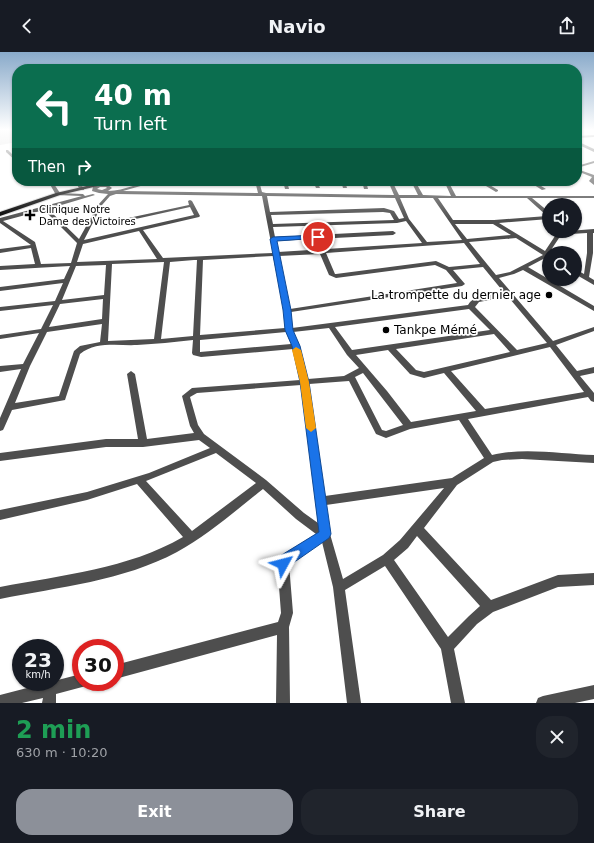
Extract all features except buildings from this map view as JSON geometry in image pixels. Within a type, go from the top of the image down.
[{"type":"main road","points":[[0,214],[58,194],[82,189],[99,189],[105,186]]},
{"type":"street","points":[[584,165],[594,162]]},
{"type":"street","points":[[582,172],[594,177],[591,181],[594,184]]},
{"type":"street","points":[[53,186],[58,194],[93,195],[262,193],[529,198],[594,197]]},
{"type":"street","points":[[0,428],[10,408],[26,366],[58,302],[74,264],[80,243],[100,205],[111,194],[139,186]]},
{"type":"street","points":[[259,186],[268,214],[287,310],[289,330],[296,346],[305,382],[325,534],[338,587],[354,703]]},
{"type":"street","points":[[392,186],[407,219],[425,243]]},
{"type":"street","points":[[416,186],[421,196]]},
{"type":"street","points":[[448,186],[454,197]]},
{"type":"street","points":[[488,186],[496,191]]},
{"type":"street","points":[[539,186],[544,189]]},
{"type":"street","points":[[99,189],[111,194]]},
{"type":"street","points":[[0,221],[93,195]]},
{"type":"street","points":[[434,196],[451,222],[484,266],[551,343],[593,397]]},
{"type":"street","points":[[529,198],[542,210]]},
{"type":"street","points":[[80,243],[196,217],[190,204],[122,220]]},
{"type":"street","points":[[46,208],[80,243]]},
{"type":"street","points":[[268,214],[384,210],[392,212],[397,221]]},
{"type":"street","points":[[451,222],[494,222],[542,217]]},
{"type":"street","points":[[270,226],[397,221],[407,219]]},
{"type":"street","points":[[0,221],[30,241],[34,246],[38,266]]},
{"type":"street","points":[[494,222],[542,251]]},
{"type":"street","points":[[140,229],[164,259],[157,341]]},
{"type":"street","points":[[582,231],[592,231],[586,278]]},
{"type":"street","points":[[273,239],[393,233]]},
{"type":"street","points":[[0,268],[322,251],[516,236]]},
{"type":"street","points":[[0,251],[34,246]]},
{"type":"street","points":[[287,310],[462,284],[448,269],[436,263],[334,276],[322,251]]},
{"type":"street","points":[[200,258],[195,338],[196,353],[201,354],[296,346]]},
{"type":"street","points":[[494,277],[512,272],[542,258]]},
{"type":"street","points":[[104,343],[108,262]]},
{"type":"street","points":[[448,269],[484,266]]},
{"type":"street","points":[[523,267],[594,309]]},
{"type":"street","points":[[582,275],[594,283]]},
{"type":"street","points":[[0,289],[66,281]]},
{"type":"street","points":[[0,309],[107,297]]},
{"type":"street","points":[[471,307],[474,301],[481,298],[511,297]]},
{"type":"street","points":[[10,408],[62,398],[77,354],[83,348],[104,343],[157,341],[331,326],[471,307]]},
{"type":"street","points":[[471,307],[515,352]]},
{"type":"street","points":[[0,337],[105,321]]},
{"type":"street","points":[[331,326],[350,353],[409,426]]},
{"type":"street","points":[[390,347],[417,374],[424,374],[571,338],[594,329]]},
{"type":"street","points":[[350,353],[494,332]]},
{"type":"street","points":[[0,369],[26,366]]},
{"type":"street","points":[[325,534],[300,516],[262,483],[201,436],[194,426],[186,396],[195,390],[351,377],[364,369]]},
{"type":"street","points":[[445,369],[482,412]]},
{"type":"street","points":[[575,374],[594,370]]},
{"type":"street","points":[[131,374],[143,443]]},
{"type":"street","points":[[351,377],[379,432],[386,435],[409,426],[482,412],[593,397]]},
{"type":"street","points":[[461,416],[490,460]]},
{"type":"street","points":[[0,457],[106,443],[143,443],[201,436]]},
{"type":"street","points":[[0,515],[87,496],[139,480],[216,449]]},
{"type":"street","points":[[338,587],[387,560],[417,528],[454,482],[490,460],[502,456],[522,454],[594,459]]},
{"type":"street","points":[[139,480],[191,538]]},
{"type":"street","points":[[321,501],[454,482]]},
{"type":"street","points":[[0,594],[119,568],[157,556],[191,538],[262,483]]},
{"type":"street","points":[[417,528],[489,607]]},
{"type":"street","points":[[283,703],[283,627],[287,613],[283,561],[325,534]]},
{"type":"street","points":[[387,560],[447,647],[458,703]]},
{"type":"street","points":[[447,647],[473,620],[489,607],[558,581],[594,580]]},
{"type":"street","points":[[124,670],[283,627]]},
{"type":"street","points":[[0,702],[50,696],[72,685]]},
{"type":"street","points":[[543,703],[560,702],[594,692]]},
{"type":"slow traffic","points":[[296,350],[305,382],[311,428]]},
{"type":"place","name":"Clinique Notre Dame des Victoires","points":[[30,215]]},
{"type":"place","name":"La trompette du dernier age","points":[[549,295]]},
{"type":"place","name":"Tankpe Mémé","points":[[386,330]]},
{"type":"route","points":[[283,564],[283,561],[312,544],[325,534],[305,382],[296,346],[289,330],[287,310],[273,239],[318,237]]}]
